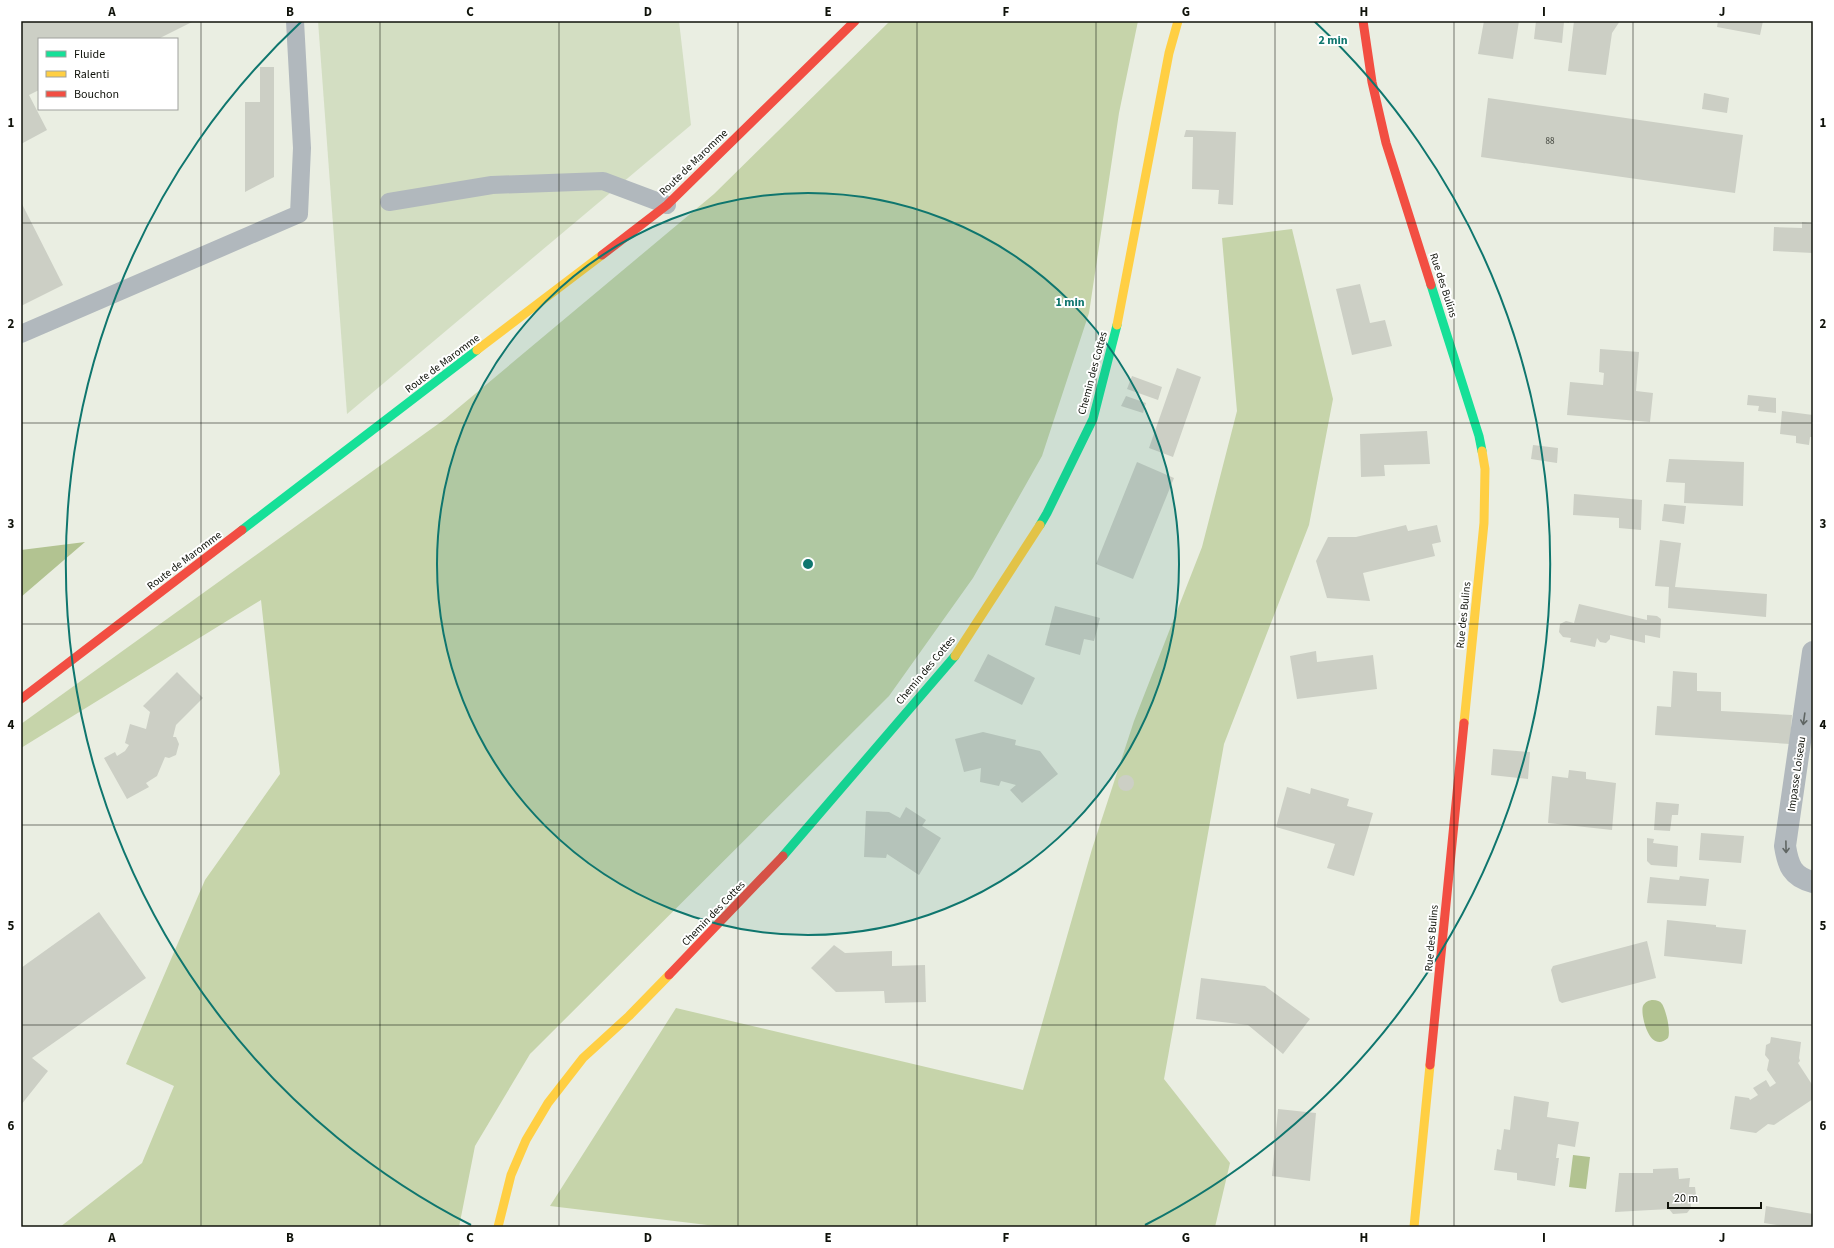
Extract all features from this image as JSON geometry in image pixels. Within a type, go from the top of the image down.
[{"type":"street","name":"Route de Maromme","points":[[21,699],[667,204],[855,21]]},
{"type":"street","name":"Chemin des Cottes","points":[[498,1227],[511,1175],[526,1140],[548,1103],[583,1058],[628,1016],[714,930],[778,862],[953,657],[1046,513],[1092,419],[1119,316],[1169,53],[1178,21]]},
{"type":"street","name":"Rue des Bulins","points":[[1363,21],[1372,82],[1386,143],[1479,436],[1485,469],[1484,523],[1414,1227]]},
{"type":"street","name":"Impasse Loiseau","points":[[1813,652],[1785,846],[1788,863],[1791,868],[1801,876],[1813,882]]},
{"type":"lane","points":[[21,334],[298,214],[301,193],[302,148],[295,21]]},
{"type":"lane","points":[[389,202],[492,185],[603,181],[667,204]]},
{"type":"shaded area","points":[[318,21],[679,21],[691,125],[347,414]]},
{"type":"shaded area","points":[[890,21],[1138,21],[1119,113],[1089,313],[1042,456],[973,578],[889,696],[530,1054],[475,1146],[459,1227],[60,1227],[142,1163],[174,1086],[126,1064],[205,880],[280,774],[261,600],[21,748],[21,724],[445,419],[714,194]]},
{"type":"shaded area","points":[[1292,229],[1333,399],[1309,525],[1224,744],[1164,1079],[1230,1163],[1215,1227],[724,1227],[550,1206],[676,1008],[1023,1090],[1092,849],[1134,721],[1202,547],[1237,411],[1222,238]]},
{"type":"shaded area","points":[[85,542],[21,597],[21,550]]},
{"type":"shaded area","points":[[1650,1000],[1662,1004],[1668,1021],[1668,1038],[1661,1042],[1656,1041],[1651,1037],[1647,1031],[1643,1016],[1643,1006]]},
{"type":"shaded area","points":[[1573,1155],[1590,1157],[1586,1189],[1569,1187]]},
{"type":"building","points":[[21,21],[194,21],[160,38],[38,38],[38,90],[29,95],[47,130],[21,144]]},
{"type":"building","points":[[1484,21],[1519,21],[1513,59],[1478,54]]},
{"type":"building","points":[[1536,21],[1569,21],[1569,23],[1564,22],[1562,43],[1534,39]]},
{"type":"building","points":[[1574,21],[1620,21],[1612,33],[1606,75],[1568,71]]},
{"type":"building","points":[[1718,21],[1763,21],[1760,35],[1717,27]]},
{"type":"building","points":[[260,67],[274,67],[274,177],[245,192],[245,102],[260,102]]},
{"type":"building","points":[[1704,93],[1729,98],[1727,113],[1702,109]]},
{"type":"building","points":[[1488,98],[1743,135],[1735,193],[1481,157]]},
{"type":"building","points":[[1186,130],[1236,132],[1233,205],[1218,204],[1219,190],[1192,189],[1193,137],[1184,137]]},
{"type":"building","points":[[21,202],[63,285],[21,306]]},
{"type":"building","points":[[1802,222],[1813,223],[1813,253],[1773,251],[1774,227],[1802,228]]},
{"type":"building","points":[[1360,284],[1370,323],[1385,320],[1392,346],[1352,355],[1336,289]]},
{"type":"building","points":[[1600,349],[1639,352],[1636,391],[1653,393],[1650,422],[1567,415],[1570,382],[1603,385],[1604,373],[1599,372]]},
{"type":"building","points":[[1177,368],[1201,377],[1173,457],[1149,448]]},
{"type":"building","points":[[1132,376],[1162,387],[1158,400],[1127,389]]},
{"type":"building","points":[[1748,395],[1776,398],[1776,413],[1758,411],[1759,406],[1747,405]]},
{"type":"building","points":[[1126,396],[1146,403],[1143,413],[1121,406]]},
{"type":"building","points":[[1782,411],[1813,415],[1813,437],[1810,437],[1809,445],[1796,443],[1796,436],[1780,434]]},
{"type":"building","points":[[1427,431],[1430,464],[1384,465],[1385,476],[1361,477],[1360,434]]},
{"type":"building","points":[[1533,445],[1558,448],[1557,463],[1531,459]]},
{"type":"building","points":[[1669,459],[1744,462],[1743,506],[1684,503],[1685,483],[1666,482]]},
{"type":"building","points":[[1137,462],[1174,478],[1133,579],[1096,564]]},
{"type":"building","points":[[1574,494],[1642,500],[1641,530],[1619,528],[1619,518],[1573,515]]},
{"type":"building","points":[[1664,504],[1686,506],[1684,524],[1662,521]]},
{"type":"building","points":[[1406,525],[1408,531],[1437,525],[1441,542],[1432,544],[1435,556],[1363,573],[1370,601],[1327,598],[1316,561],[1328,537],[1356,537]]},
{"type":"building","points":[[1660,540],[1681,543],[1675,587],[1767,594],[1766,617],[1668,608],[1669,587],[1655,586]]},
{"type":"building","points":[[1579,604],[1647,620],[1647,615],[1657,616],[1661,619],[1660,638],[1645,635],[1645,643],[1610,635],[1610,639],[1606,643],[1600,642],[1597,638],[1595,647],[1570,642],[1571,638],[1563,637],[1559,632],[1560,624],[1566,621],[1574,623]]},
{"type":"building","points":[[1055,606],[1100,618],[1094,641],[1084,639],[1080,655],[1045,645]]},
{"type":"building","points":[[1316,651],[1317,662],[1373,655],[1377,689],[1297,699],[1290,656]]},
{"type":"building","points":[[988,654],[1035,678],[1022,705],[974,681]]},
{"type":"building","points":[[1673,671],[1697,673],[1697,691],[1721,692],[1721,711],[1792,715],[1790,744],[1655,735],[1657,706],[1671,707]]},
{"type":"building","points":[[177,672],[203,698],[176,725],[173,737],[176,737],[179,744],[176,755],[169,758],[165,757],[157,776],[146,783],[149,787],[127,799],[104,758],[115,752],[117,756],[125,751],[129,745],[125,743],[130,724],[146,729],[150,712],[143,706]]},
{"type":"building","points":[[983,732],[1016,740],[1015,745],[1040,751],[1058,774],[1022,803],[1010,790],[1016,785],[1001,781],[999,786],[980,782],[981,768],[964,772],[955,739]]},
{"type":"building","points":[[1493,749],[1530,752],[1528,779],[1491,775]]},
{"type":"building","points":[[1569,770],[1586,772],[1586,779],[1616,783],[1612,830],[1548,823],[1552,776],[1568,778]]},
{"type":"building","points":[[1126,775],[1133,780],[1134,783],[1129,790],[1126,791],[1119,786],[1118,783],[1123,776]]},
{"type":"building","points":[[1287,787],[1310,794],[1311,788],[1349,799],[1347,806],[1373,813],[1354,876],[1327,868],[1335,844],[1276,827]]},
{"type":"building","points":[[1656,802],[1679,804],[1678,815],[1672,815],[1670,831],[1654,830]]},
{"type":"building","points":[[906,807],[926,820],[922,826],[941,838],[919,875],[887,854],[886,858],[864,857],[866,811],[889,812],[900,818]]},
{"type":"building","points":[[1701,833],[1744,836],[1741,863],[1699,860]]},
{"type":"building","points":[[1647,838],[1654,839],[1653,843],[1678,846],[1677,867],[1651,865],[1647,861]]},
{"type":"building","points":[[1680,876],[1709,879],[1706,906],[1647,903],[1650,877],[1679,880]]},
{"type":"building","points":[[99,912],[146,978],[32,1058],[48,1071],[21,1105],[21,968]]},
{"type":"building","points":[[1667,920],[1746,930],[1742,964],[1664,956]]},
{"type":"building","points":[[1647,941],[1656,978],[1562,1003],[1559,1001],[1551,970],[1553,966]]},
{"type":"building","points":[[834,945],[845,953],[892,951],[892,966],[925,965],[926,1002],[885,1003],[884,991],[836,992],[811,968]]},
{"type":"building","points":[[1201,978],[1265,986],[1310,1019],[1283,1054],[1248,1025],[1196,1019]]},
{"type":"building","points":[[1771,1037],[1801,1042],[1800,1061],[1798,1063],[1813,1086],[1813,1099],[1774,1125],[1768,1124],[1756,1133],[1730,1129],[1735,1096],[1749,1098],[1750,1100],[1758,1095],[1753,1088],[1766,1080],[1770,1087],[1776,1083],[1767,1070],[1769,1060],[1765,1055],[1766,1045],[1770,1043]]},
{"type":"building","points":[[1514,1096],[1549,1102],[1547,1117],[1579,1122],[1575,1147],[1558,1144],[1556,1158],[1559,1158],[1555,1186],[1517,1180],[1517,1173],[1494,1170],[1497,1149],[1501,1150],[1504,1129],[1510,1130]]},
{"type":"building","points":[[1278,1109],[1316,1113],[1310,1181],[1272,1176]]},
{"type":"building","points":[[1678,1168],[1679,1179],[1690,1178],[1689,1187],[1695,1187],[1696,1195],[1690,1195],[1691,1208],[1687,1213],[1673,1214],[1669,1209],[1615,1212],[1619,1173],[1653,1173],[1653,1169]]},
{"type":"building","points":[[1766,1206],[1813,1214],[1813,1227],[1789,1227],[1764,1223]]},
{"type":"traffic: fast","points":[[1431,285],[1479,436],[1482,451]]},
{"type":"traffic: fast","points":[[1040,525],[1093,419],[1117,325]]},
{"type":"traffic: fast","points":[[242,530],[477,350]]},
{"type":"traffic: fast","points":[[783,856],[955,656]]},
{"type":"traffic: slow","points":[[1117,325],[1169,53],[1178,21]]},
{"type":"traffic: slow","points":[[477,350],[602,255]]},
{"type":"traffic: slow","points":[[1464,723],[1484,523],[1485,469],[1482,451]]},
{"type":"traffic: slow","points":[[955,656],[1040,525]]},
{"type":"traffic: slow","points":[[498,1227],[511,1175],[526,1140],[548,1103],[583,1058],[629,1016],[669,975]]},
{"type":"traffic: slow","points":[[1414,1227],[1430,1065]]},
{"type":"traffic: jam","points":[[602,255],[667,205],[855,21]]},
{"type":"traffic: jam","points":[[1363,21],[1372,82],[1386,143],[1431,285]]},
{"type":"traffic: jam","points":[[21,699],[242,530]]},
{"type":"traffic: jam","points":[[1430,1065],[1464,723]]},
{"type":"traffic: jam","points":[[669,975],[783,856]]}]
